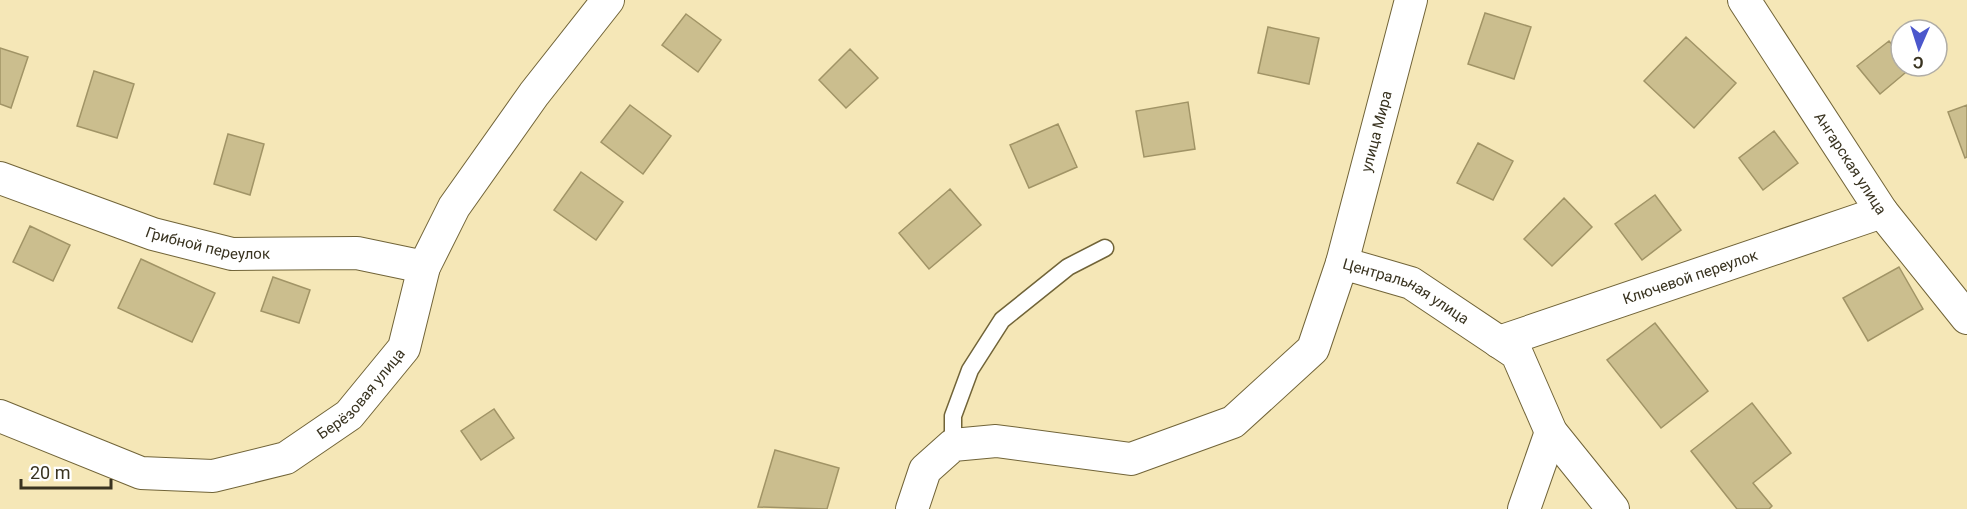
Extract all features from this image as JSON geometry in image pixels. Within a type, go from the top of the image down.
[{"type":"street","name":"Берёзовая улица","points":[[0,416],[141,473],[213,476],[286,458],[349,415],[404,348],[424,267],[454,207],[534,94],[608,0]]},
{"type":"street","name":"улица Мира","points":[[1342,263],[1411,0]]},
{"type":"street","name":"Ангарская улица","points":[[1744,0],[1882,212],[1967,318]]},
{"type":"street","name":"Грибной переулок","points":[[0,178],[153,234],[232,254],[357,253],[424,267]]},
{"type":"street","name":"Ключевой переулок","points":[[1499,342],[1882,212]]},
{"type":"street","name":"Центральная улица","points":[[953,445],[996,441],[1131,459],[1233,422],[1313,350],[1342,263],[1411,283],[1517,354],[1551,432],[1613,509]]},
{"type":"street","points":[[1524,509],[1551,432]]},
{"type":"street","points":[[912,509],[926,470],[953,445]]},
{"type":"lane","points":[[953,445],[953,416],[970,370],[1002,320],[1068,267],[1105,248]]},
{"type":"building","points":[[1485,13],[1531,27],[1514,79],[1468,64]]},
{"type":"building","points":[[686,14],[721,40],[698,72],[662,45]]},
{"type":"building","points":[[1268,27],[1319,38],[1309,84],[1258,73]]},
{"type":"building","points":[[1686,37],[1736,83],[1694,128],[1644,81]]},
{"type":"building","points":[[1889,41],[1889,78],[1899,78],[1880,94],[1857,66]]},
{"type":"building","points":[[0,48],[28,57],[11,108],[0,104]]},
{"type":"building","points":[[850,49],[878,78],[846,108],[819,80]]},
{"type":"building","points":[[94,71],[134,84],[117,138],[77,126]]},
{"type":"building","points":[[1188,102],[1195,149],[1144,157],[1136,111]]},
{"type":"building","points":[[630,105],[671,136],[643,174],[601,142]]},
{"type":"building","points":[[1967,105],[1967,157],[1965,158],[1948,112]]},
{"type":"building","points":[[1058,124],[1077,167],[1029,188],[1010,145]]},
{"type":"building","points":[[1774,131],[1798,163],[1763,190],[1739,158]]},
{"type":"building","points":[[228,134],[264,144],[250,195],[214,184]]},
{"type":"building","points":[[1478,143],[1513,161],[1493,200],[1457,183]]},
{"type":"building","points":[[581,172],[623,202],[596,240],[554,210]]},
{"type":"building","points":[[950,189],[981,225],[929,269],[899,233]]},
{"type":"building","points":[[1655,195],[1681,230],[1642,260],[1615,224]]},
{"type":"building","points":[[1564,198],[1592,227],[1552,266],[1524,239]]},
{"type":"building","points":[[30,226],[70,245],[53,281],[13,262]]},
{"type":"building","points":[[141,259],[215,293],[192,342],[118,308]]},
{"type":"building","points":[[1899,267],[1923,309],[1868,341],[1843,298]]},
{"type":"building","points":[[273,277],[310,290],[299,323],[261,311]]},
{"type":"building","points":[[1655,323],[1708,391],[1661,428],[1607,360]]},
{"type":"building","points":[[1752,403],[1791,453],[1753,483],[1772,506],[1769,509],[1737,509],[1691,451]]},
{"type":"building","points":[[494,409],[514,438],[481,460],[461,431]]},
{"type":"building","points":[[775,450],[839,468],[827,509],[758,507]]}]
